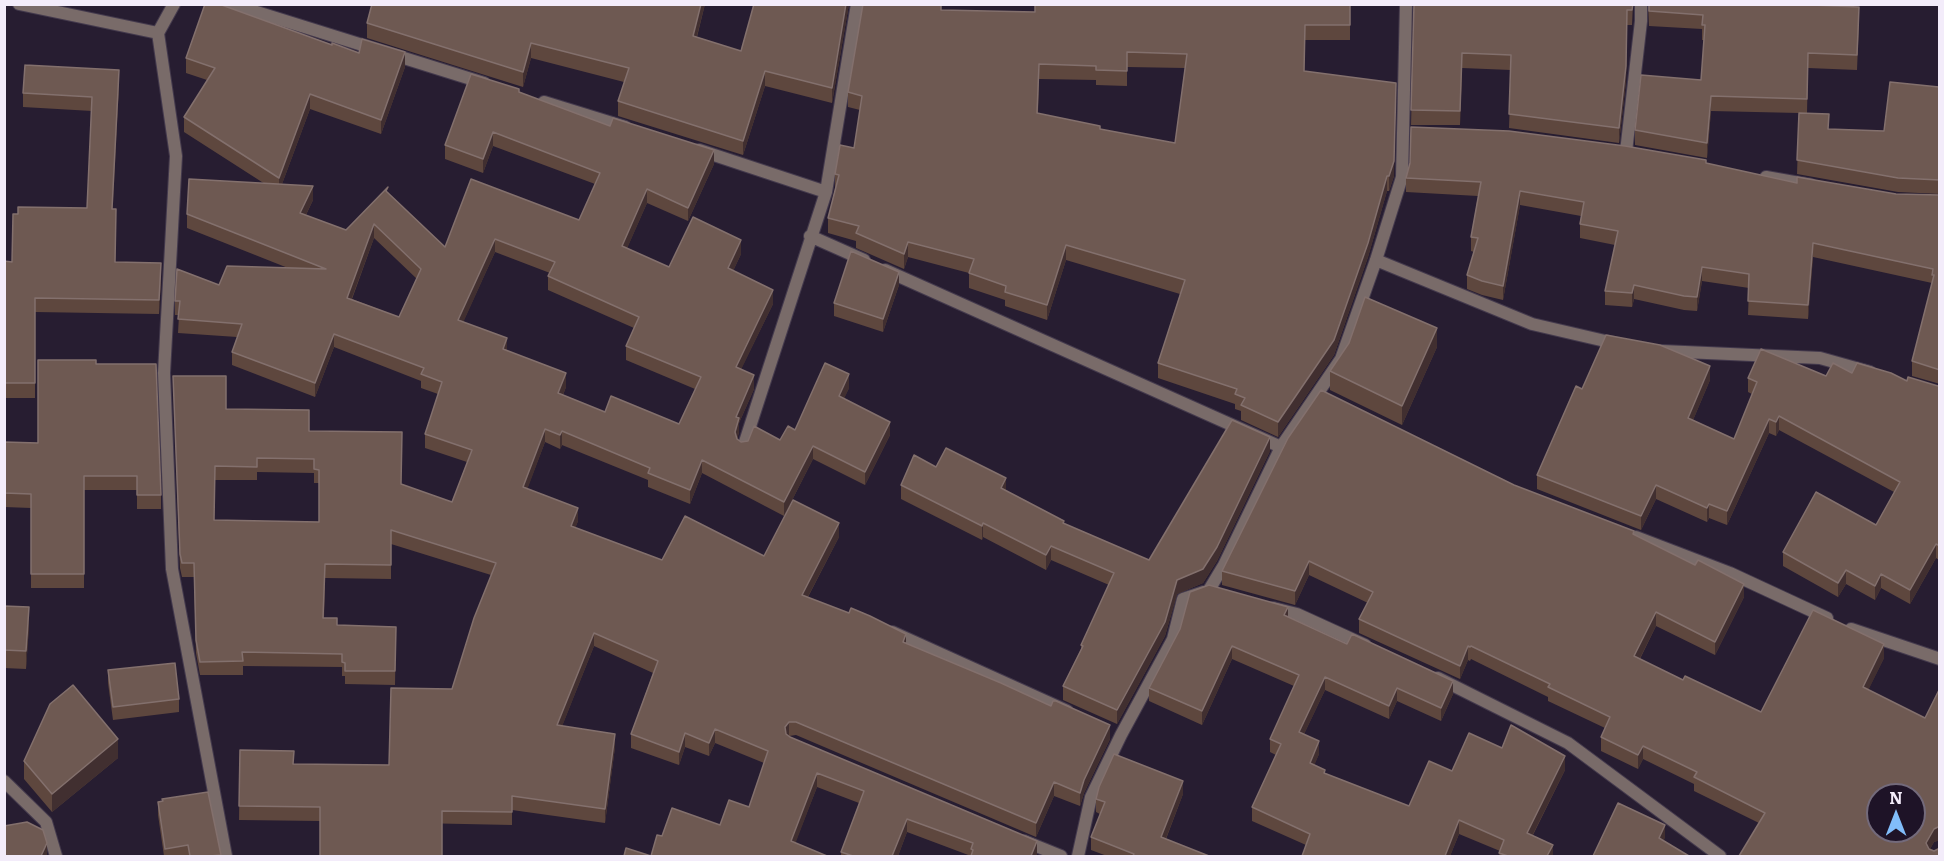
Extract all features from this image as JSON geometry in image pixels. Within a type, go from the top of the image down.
[{"type":"street","points":[[19,4],[158,33]]},
{"type":"street","points":[[174,4],[158,33],[176,156],[164,373],[172,568],[226,856]]},
{"type":"street","points":[[231,4],[493,86]]},
{"type":"street","points":[[743,448],[826,192],[857,4]]},
{"type":"street","points":[[1078,856],[1091,797],[1116,733],[1173,639],[1184,599],[1214,592],[1224,565],[1281,447],[1323,395],[1341,359],[1402,177],[1409,133],[1406,4]]},
{"type":"street","points":[[1626,153],[1641,4]]},
{"type":"street","points":[[527,97],[641,132]]},
{"type":"street","points":[[687,147],[826,192]]},
{"type":"street","points":[[1756,175],[1826,188]]},
{"type":"street","points":[[810,236],[1281,447]]},
{"type":"street","points":[[1376,260],[1532,324],[1628,346]]},
{"type":"street","points":[[1650,350],[1820,358],[1885,377]]},
{"type":"street","points":[[1630,534],[1730,573],[1859,633],[1940,659]]},
{"type":"street","points":[[1264,605],[1297,614],[1381,652]]},
{"type":"street","points":[[877,625],[1079,716]]},
{"type":"street","points":[[1423,670],[1568,743],[1720,856]]},
{"type":"street","points":[[4,780],[46,822],[56,856]]},
{"type":"street","points":[[1008,834],[1061,856]]},
{"type":"building","points":[[205,4],[219,4],[359,53],[362,39],[405,52],[381,120],[310,94],[279,178],[184,117],[215,68],[186,58]]},
{"type":"building","points":[[372,4],[701,4],[693,36],[741,51],[754,4],[846,4],[832,88],[765,71],[743,141],[618,101],[629,68],[531,43],[523,72],[367,23]]},
{"type":"building","points":[[863,4],[941,4],[941,10],[1035,12],[1035,4],[1350,4],[1350,25],[1305,25],[1304,71],[1396,83],[1394,161],[1389,176],[1387,176],[1368,243],[1334,340],[1278,422],[1241,405],[1245,398],[1235,394],[1237,389],[1158,363],[1185,280],[1066,245],[1047,305],[1005,292],[1006,286],[969,273],[974,259],[908,242],[904,254],[856,233],[859,226],[828,218],[839,175],[835,174],[840,145],[854,148],[862,96],[848,92]],"holes":[[[1127,52],[1187,54],[1175,143],[1100,129],[1100,126],[1037,113],[1039,64],[1096,66],[1096,70],[1127,71]]]},
{"type":"building","points":[[1414,4],[1633,4],[1632,10],[1627,10],[1626,66],[1619,128],[1509,114],[1511,55],[1462,53],[1460,111],[1411,110]]},
{"type":"building","points":[[1649,4],[1788,4],[1859,7],[1857,55],[1808,53],[1807,99],[1711,96],[1707,143],[1635,130],[1641,75],[1701,80],[1705,25],[1702,25],[1703,15],[1649,11]]},
{"type":"building","points":[[25,65],[119,70],[112,209],[116,209],[115,262],[161,263],[159,300],[35,298],[35,383],[4,383],[4,261],[12,262],[13,214],[18,214],[18,207],[87,208],[92,97],[23,93]]},
{"type":"building","points":[[1940,73],[1940,180],[1898,178],[1797,160],[1799,113],[1829,114],[1828,129],[1884,131],[1890,82],[1939,87]]},
{"type":"building","points":[[471,74],[519,89],[519,92],[610,126],[613,118],[714,150],[688,208],[647,189],[622,246],[669,267],[693,217],[741,240],[728,268],[773,290],[736,367],[754,375],[736,417],[739,418],[735,432],[737,439],[741,442],[748,441],[754,426],[780,440],[788,426],[795,430],[825,363],[849,374],[839,396],[890,422],[865,472],[813,446],[784,502],[702,460],[690,490],[648,473],[650,468],[562,431],[560,435],[545,429],[523,487],[578,508],[571,526],[662,560],[685,516],[764,556],[793,500],[839,523],[802,595],[849,613],[851,608],[870,616],[906,634],[903,642],[1051,706],[1053,701],[1056,701],[1110,725],[1080,793],[1054,782],[1036,823],[796,722],[789,722],[785,727],[786,734],[1037,841],[1031,856],[971,856],[973,843],[907,819],[892,856],[853,856],[841,852],[864,791],[817,773],[791,841],[827,856],[651,856],[657,835],[662,836],[672,808],[720,825],[729,800],[749,807],[768,751],[715,729],[709,743],[685,733],[679,752],[631,734],[658,661],[594,633],[557,725],[615,734],[605,809],[512,796],[512,812],[442,811],[442,856],[320,856],[320,807],[239,806],[240,750],[294,751],[293,764],[389,765],[391,688],[452,689],[474,618],[496,563],[391,530],[391,565],[325,564],[323,618],[337,618],[337,625],[396,627],[395,671],[345,671],[342,654],[242,652],[243,661],[200,662],[196,640],[194,563],[182,563],[180,554],[173,376],[226,376],[226,409],[309,410],[309,431],[402,432],[401,484],[452,502],[472,450],[425,434],[442,382],[421,374],[424,368],[334,334],[315,383],[232,352],[242,324],[178,319],[180,301],[175,301],[177,269],[219,285],[227,266],[326,269],[187,214],[189,179],[313,186],[300,213],[346,230],[388,187],[386,191],[445,247],[471,179],[579,220],[600,173],[493,132],[483,159],[445,145]],"holes":[[[374,224],[421,269],[399,317],[347,298]],[[495,239],[555,262],[548,276],[639,317],[626,346],[701,377],[679,424],[611,396],[605,412],[558,393],[566,373],[503,349],[507,338],[458,320]],[[257,458],[314,459],[314,469],[319,470],[319,522],[214,520],[215,466],[257,467]]]},
{"type":"building","points":[[1411,127],[1509,131],[1625,146],[1706,160],[1706,163],[1797,183],[1797,177],[1896,194],[1940,195],[1940,370],[1912,361],[1934,275],[1932,275],[1933,269],[1813,243],[1808,305],[1748,301],[1749,274],[1702,267],[1697,297],[1634,285],[1632,293],[1605,291],[1618,231],[1580,224],[1584,202],[1520,191],[1503,286],[1467,275],[1478,238],[1471,237],[1481,182],[1406,178],[1410,163]]},
{"type":"building","points":[[851,251],[899,272],[883,319],[834,303]]},
{"type":"building","points":[[1365,297],[1437,328],[1402,406],[1330,371],[1349,343]]},
{"type":"building","points":[[1606,335],[1660,345],[1710,366],[1688,418],[1734,439],[1757,382],[1748,378],[1761,349],[1826,376],[1833,363],[1852,373],[1857,363],[1891,373],[1907,381],[1908,377],[1940,386],[1940,546],[1936,544],[1910,590],[1881,574],[1875,586],[1846,570],[1838,583],[1783,552],[1816,492],[1876,525],[1900,482],[1779,416],[1776,422],[1769,419],[1727,511],[1709,504],[1707,508],[1656,485],[1641,516],[1537,475],[1576,386],[1582,389]]},
{"type":"building","points":[[38,360],[96,360],[96,364],[156,364],[161,495],[137,495],[137,476],[84,476],[84,574],[31,574],[31,494],[4,493],[4,442],[38,443]]},
{"type":"building","points":[[1321,390],[1514,485],[1634,531],[1633,534],[1695,565],[1698,560],[1744,584],[1715,642],[1656,612],[1634,656],[1683,680],[1685,676],[1761,712],[1813,610],[1884,644],[1863,687],[1925,718],[1940,688],[1940,826],[1934,829],[1926,843],[1929,849],[1934,851],[1940,848],[1940,856],[1739,856],[1765,813],[1694,777],[1697,772],[1643,746],[1638,755],[1601,737],[1610,717],[1548,687],[1550,684],[1471,646],[1468,646],[1460,666],[1359,619],[1373,592],[1309,561],[1295,591],[1222,571],[1288,438]]},
{"type":"building","points":[[1232,420],[1270,437],[1217,547],[1203,569],[1177,580],[1165,622],[1117,710],[1063,686],[1114,573],[1051,546],[1046,555],[901,485],[914,455],[936,467],[946,448],[1006,478],[1001,488],[1064,521],[1063,523],[1149,560]]},
{"type":"building","points":[[1209,585],[1288,607],[1284,615],[1347,644],[1352,634],[1453,681],[1441,708],[1397,688],[1389,706],[1325,677],[1299,732],[1319,741],[1310,763],[1325,770],[1324,773],[1409,806],[1429,761],[1452,771],[1469,733],[1502,748],[1511,725],[1565,756],[1527,833],[1553,845],[1547,856],[1508,856],[1499,853],[1504,840],[1459,820],[1445,856],[1302,856],[1310,834],[1252,807],[1281,744],[1270,739],[1299,675],[1232,646],[1202,711],[1149,688],[1180,629],[1190,592]]},
{"type":"building","points":[[4,606],[29,607],[26,651],[4,650]]},
{"type":"building","points":[[175,663],[179,699],[113,707],[108,670]]},
{"type":"building","points":[[73,685],[118,739],[52,794],[24,761],[50,704]]},
{"type":"building","points":[[1114,754],[1183,781],[1161,837],[1209,856],[1133,856],[1134,854],[1091,837],[1105,802],[1096,799],[1099,787]]},
{"type":"building","points":[[208,792],[221,855],[190,856],[188,845],[165,849],[158,802],[163,801],[162,799]]},
{"type":"building","points":[[1618,803],[1665,825],[1659,838],[1689,856],[1593,856]]},
{"type":"building","points":[[27,822],[43,830],[47,843],[41,856],[4,856],[4,826]]},
{"type":"building","points":[[626,848],[651,856],[624,856]]}]
